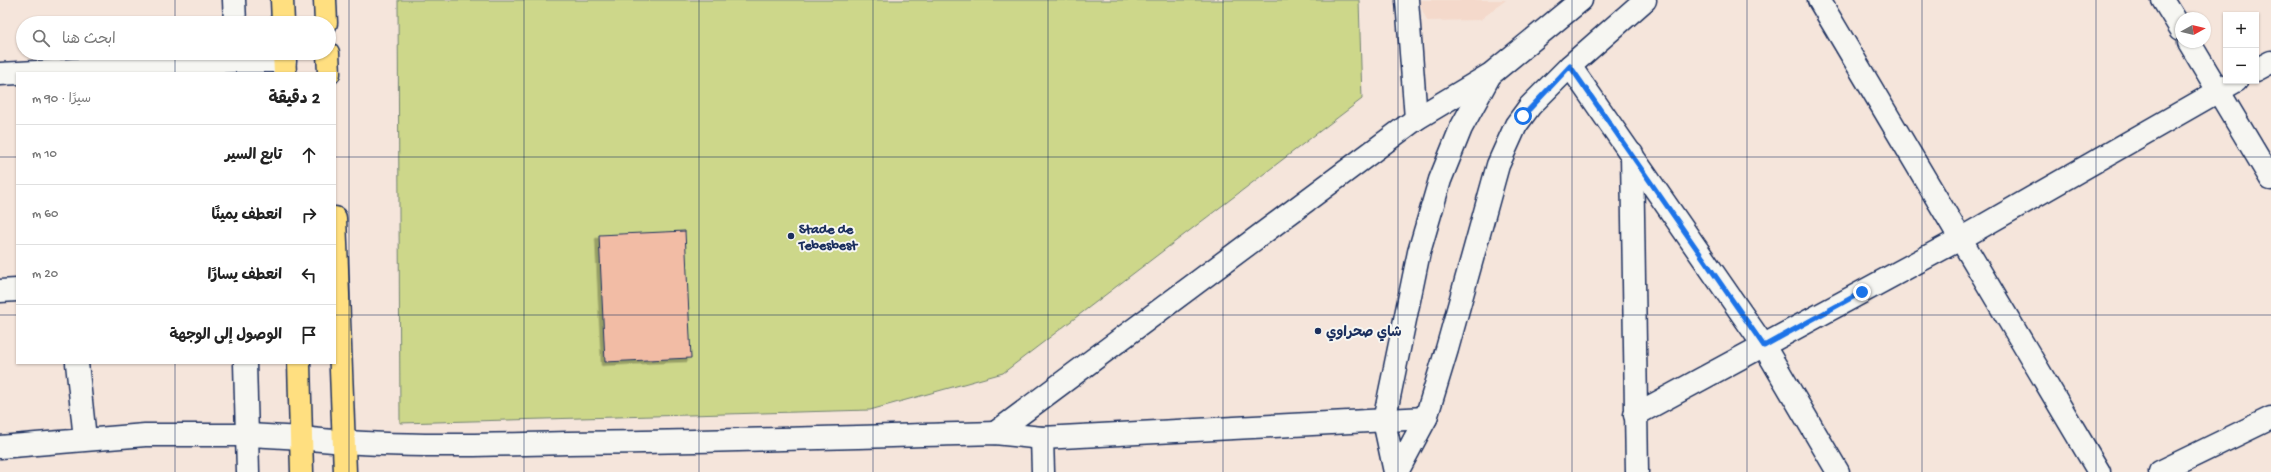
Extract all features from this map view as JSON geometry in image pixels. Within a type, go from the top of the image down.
[{"type":"main road","points":[[282,0],[283,16]]},
{"type":"main road","points":[[326,0],[326,16]]},
{"type":"main road","points":[[328,60],[329,72]]},
{"type":"main road","points":[[336,240],[345,472]]},
{"type":"main road","points":[[299,364],[302,472]]},
{"type":"street","points":[[234,0],[235,16]]},
{"type":"street","points":[[1407,0],[1416,120]]},
{"type":"street","points":[[995,433],[1416,120],[1491,74],[1581,0]]},
{"type":"street","points":[[1396,472],[1426,418],[1498,165],[1516,125],[1525,113],[1570,66],[1646,0]]},
{"type":"street","points":[[1819,0],[2099,472]]},
{"type":"street","points":[[2164,0],[2175,19]]},
{"type":"street","points":[[2194,48],[2227,86],[2271,179]]},
{"type":"street","points":[[59,72],[236,62],[285,62]]},
{"type":"street","points":[[2259,68],[2271,62]]},
{"type":"street","points":[[1570,66],[1764,346],[1838,472]]},
{"type":"street","points":[[0,74],[16,73]]},
{"type":"street","points":[[1396,472],[1384,421],[1420,252],[1440,180],[1461,128],[1491,74]]},
{"type":"street","points":[[1635,414],[1764,346],[1960,239],[2227,86]]},
{"type":"street","points":[[1632,154],[1637,472]]},
{"type":"street","points":[[0,291],[16,290]]},
{"type":"street","points":[[77,364],[84,439]]},
{"type":"street","points":[[245,364],[248,472]]},
{"type":"street","points":[[0,447],[145,435],[248,435],[302,438],[345,443],[481,444],[645,442],[995,433],[1042,438],[1426,418]]},
{"type":"street","points":[[2160,472],[2271,418]]},
{"type":"street","points":[[1042,438],[1043,472]]},
{"type":"shaded area","points":[[1418,0],[1506,0],[1480,20],[1427,21]]},
{"type":"green space","name":"Stade de Tebesbest","points":[[398,0],[1359,0],[1362,99],[1003,373],[870,410],[400,423]]},
{"type":"building","points":[[685,231],[691,358],[605,362],[599,235]]},
{"type":"place","name":"Stade de Tebesbest","points":[[791,236]]},
{"type":"place","name":"شاي صحراوي","points":[[1318,331]]},
{"type":"route","points":[[1523,116],[1530,106],[1570,66],[1764,346],[1862,292]]}]
